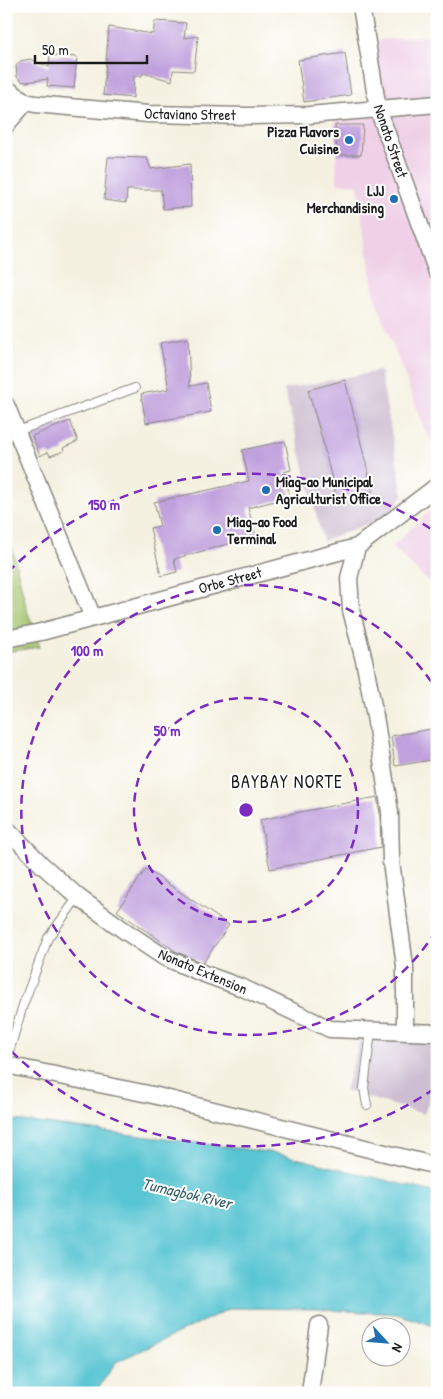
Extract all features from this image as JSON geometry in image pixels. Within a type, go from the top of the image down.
[{"type":"street","name":"Nonato Street","points":[[361,6],[378,109],[437,272]]},
{"type":"street","name":"Octaviano Street","points":[[6,88],[26,102],[148,114],[309,115],[437,104]]},
{"type":"street","points":[[6,125],[26,102]]},
{"type":"street","points":[[6,405],[93,618]]},
{"type":"street","name":"Orbe Street","points":[[6,639],[41,632],[358,547],[437,486]]},
{"type":"street","points":[[358,547],[349,578],[351,610],[364,660],[373,706],[390,812],[391,862],[405,966],[404,1031]]},
{"type":"street","name":"Nonato Extension","points":[[6,828],[78,897],[164,957],[243,988],[330,1029],[437,1033]]},
{"type":"street","points":[[6,1064],[153,1095],[437,1166]]},
{"type":"street","points":[[310,1393],[320,1325]]},
{"type":"lane","points":[[18,431],[135,388]]},
{"type":"lane","points":[[6,1064],[23,1005],[48,938],[78,897]]},
{"type":"lane","points":[[367,1105],[364,1088],[371,1031]]},
{"type":"shaded area","points":[[437,35],[437,450],[425,430],[374,295],[358,185],[337,183],[335,115],[373,100],[379,40]]},
{"type":"shaded area","points":[[380,371],[403,495],[387,516],[323,541],[284,389]]},
{"type":"shaded area","points":[[437,504],[437,574],[429,582],[392,547]]},
{"type":"shaded area","points":[[404,1023],[437,1026],[437,1078],[424,1114],[345,1091],[363,1029]]},
{"type":"green space","points":[[6,532],[10,539],[27,610],[40,647],[6,652]]},
{"type":"water","name":"Tumagbok River","points":[[6,1119],[276,1153],[437,1193],[437,1327],[410,1318],[410,1316],[397,1314],[313,1309],[231,1308],[116,1362],[95,1393],[6,1393]]},
{"type":"building","points":[[155,21],[186,23],[184,38],[198,36],[194,71],[173,70],[172,81],[143,73],[142,76],[134,76],[133,98],[103,95],[109,27],[153,34]]},
{"type":"building","points":[[345,53],[351,95],[304,102],[298,60]]},
{"type":"building","points":[[50,55],[77,57],[74,88],[47,86],[48,79],[26,82],[21,81],[17,77],[16,66],[20,61],[30,59],[49,67]]},
{"type":"building","name":"Pizza Flavors Cuisine","points":[[335,125],[363,125],[361,155],[337,155]]},
{"type":"building","points":[[108,157],[147,158],[151,169],[190,164],[191,207],[163,209],[161,190],[127,190],[126,203],[104,200]]},
{"type":"building","points":[[188,338],[190,386],[206,383],[211,412],[146,423],[141,394],[169,389],[160,343]]},
{"type":"building","points":[[345,380],[373,491],[337,500],[308,390]]},
{"type":"building","points":[[70,421],[78,441],[63,448],[64,451],[50,456],[48,452],[40,456],[32,436]]},
{"type":"building","points":[[285,441],[291,470],[284,472],[290,497],[248,508],[256,536],[174,559],[177,572],[161,576],[150,528],[160,526],[154,502],[249,481],[242,450]]},
{"type":"building","points":[[437,728],[437,759],[395,766],[391,736]]},
{"type":"building","points":[[377,797],[380,813],[381,847],[270,869],[260,820]]},
{"type":"building","points":[[146,869],[229,925],[203,963],[177,952],[117,911]]},
{"type":"place","name":"Pizza Flavors Cuisine","points":[[349,140]]},
{"type":"place","name":"LJJ Merchandising","points":[[394,199]]},
{"type":"place","name":"Miag-ao Municipal Agriculturist Office","points":[[266,490]]},
{"type":"place","name":"Miag-ao Food Terminal","points":[[217,530]]},
{"type":"district","name":"BAYBAY NORTE","points":[[287,781]]}]
